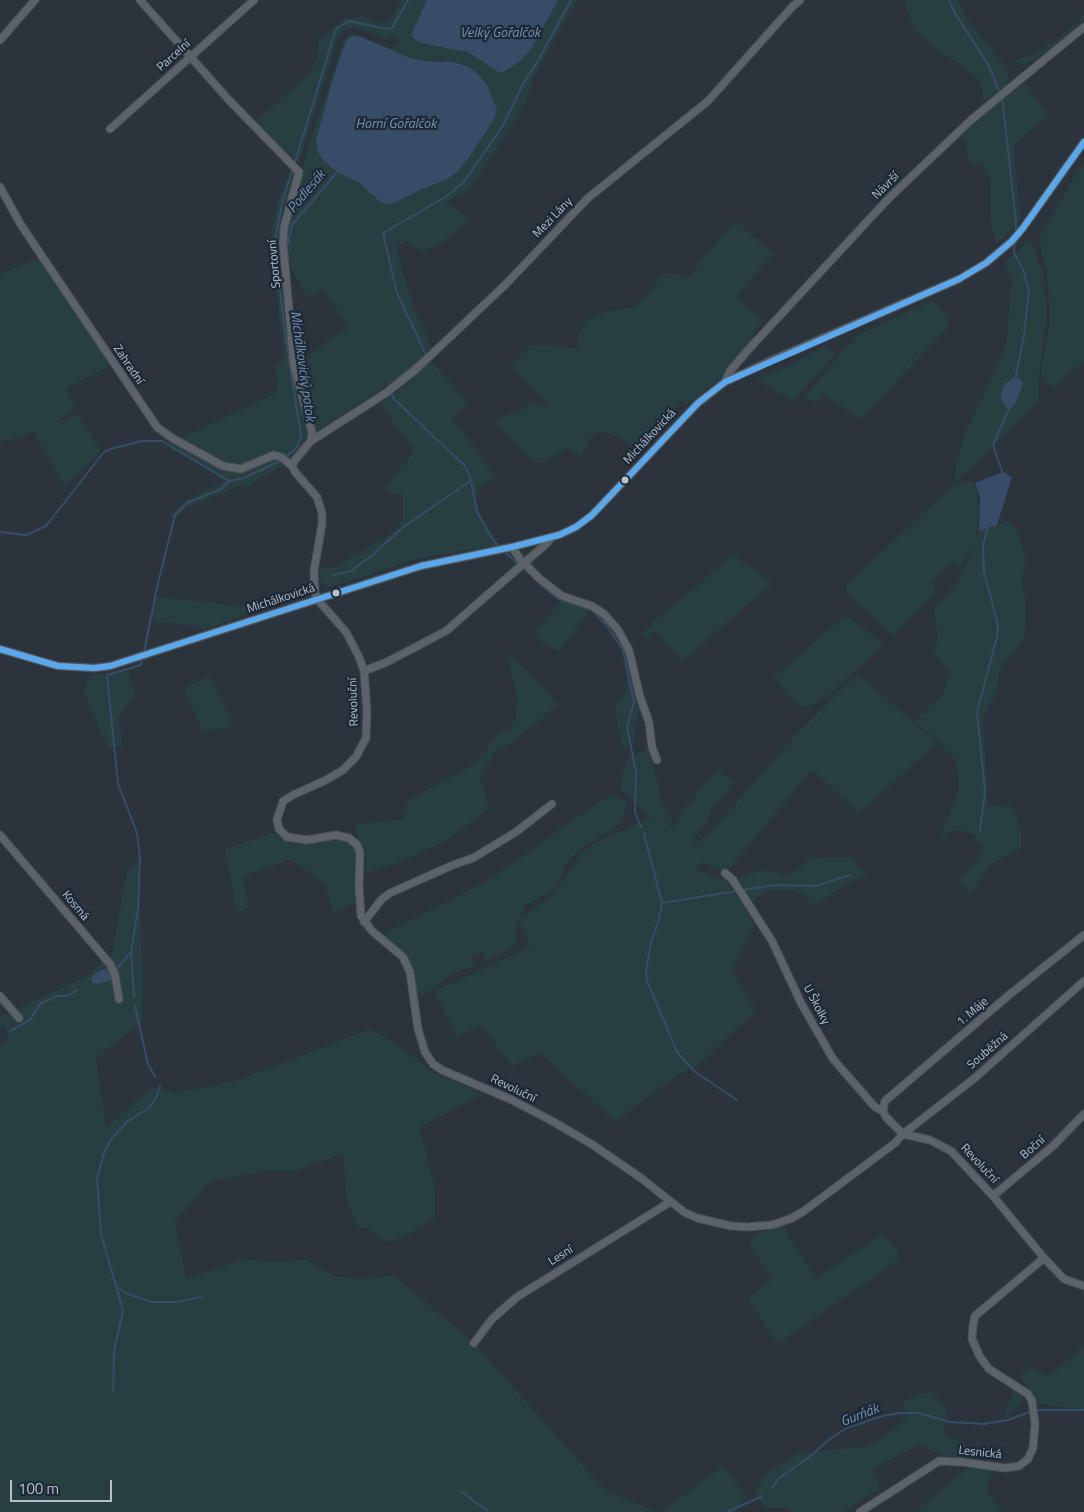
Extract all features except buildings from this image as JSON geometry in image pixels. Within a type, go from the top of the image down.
[{"type":"street","points":[[0,40],[34,0]]},
{"type":"street","name":"Sportovní","points":[[140,0],[228,100],[298,172],[284,228],[283,243],[294,366],[312,432],[312,441]]},
{"type":"street","name":"Parcelní","points":[[110,129],[254,0]]},
{"type":"street","name":"Mezi Lány","points":[[312,441],[386,393],[414,371],[505,285],[588,198],[708,101],[800,0]]},
{"type":"street","name":"Návrší","points":[[725,382],[730,371],[748,350],[888,200],[971,120],[1084,27]]},
{"type":"street","name":"Michálkovická","points":[[0,649],[58,666],[94,668],[110,666],[421,566],[512,548],[550,538],[576,527],[592,514],[698,403],[725,382],[757,366],[923,296],[973,271],[999,252],[1023,228],[1084,142]]},
{"type":"street","name":"Zahradní","points":[[0,187],[21,225],[157,427],[172,438],[223,466],[241,469],[270,456],[281,457],[290,464]]},
{"type":"street","points":[[312,441],[290,464],[317,498],[322,513],[322,524],[314,570],[314,593],[317,599]]},
{"type":"street","points":[[364,671],[387,662],[446,631],[525,563],[550,538]]},
{"type":"street","points":[[512,548],[540,579],[562,596],[592,606],[604,614],[618,630],[629,650],[640,697],[649,722],[652,748],[657,760]]},
{"type":"street","name":"Revoluční","points":[[317,599],[346,632],[364,671],[367,710],[366,738],[356,757],[343,770],[283,801],[277,820],[279,829],[287,837],[307,840],[336,835],[349,838],[357,846],[360,852],[359,907],[364,922],[372,932],[403,958],[410,972],[418,1029],[425,1052],[433,1064],[442,1070],[512,1100],[593,1145],[641,1178],[684,1212],[708,1221],[731,1226],[772,1225],[792,1218],[895,1143],[903,1134],[930,1140],[951,1150],[1064,1279],[1084,1286]]},
{"type":"street","points":[[364,922],[390,893],[473,858],[516,832],[552,804]]},
{"type":"street","name":"Kosmá","points":[[0,835],[110,964],[115,975],[120,999]]},
{"type":"street","name":"U Školky","points":[[725,874],[734,880],[772,941],[801,1004],[833,1059],[875,1107],[883,1111],[886,1117],[903,1134]]},
{"type":"street","name":"1. Máje","points":[[883,1111],[886,1101],[1010,995],[1084,935]]},
{"type":"street","name":"Souběžná","points":[[903,1134],[976,1077],[1084,981]]},
{"type":"street","points":[[0,996],[19,1018]]},
{"type":"street","name":"Boční","points":[[993,1196],[1053,1146],[1084,1114]]},
{"type":"street","name":"Lesní","points":[[474,1343],[492,1319],[517,1297],[670,1202]]},
{"type":"street","name":"Lesnická","points":[[860,1512],[938,1461],[1006,1468],[1019,1466],[1028,1459],[1033,1448],[1035,1424],[1032,1402],[1028,1394],[989,1369],[980,1357],[972,1339],[973,1326],[975,1316],[1044,1258]]},
{"type":"green space","points":[[401,0],[427,0],[412,32],[412,37],[429,45],[468,52],[507,70],[520,61],[558,0],[577,0],[533,78],[526,101],[500,144],[470,189],[446,202],[469,219],[440,245],[420,251],[406,241],[396,247],[412,303],[432,348],[422,353],[423,356],[380,390],[325,427],[317,430],[303,393],[296,364],[349,327],[324,290],[308,298],[291,268],[285,241],[288,223],[309,147],[343,42],[353,33],[391,48],[400,44],[395,35],[386,39],[355,27],[345,29],[338,37],[299,162],[287,155],[256,121],[310,73],[316,61],[319,39],[345,19],[364,16],[375,22],[388,23]],"holes":[[[359,36],[410,58],[424,61],[443,60],[482,137],[457,172],[446,180],[394,203],[378,200],[359,183],[337,172]]]},
{"type":"green space","points":[[904,0],[958,0],[966,18],[1007,69],[1008,84],[983,102],[981,83],[976,76],[964,69],[959,63],[939,52],[914,30]]},
{"type":"green space","points":[[1084,15],[1084,20],[1045,53],[1026,63],[1019,64],[1012,59],[1017,60],[1029,56],[1047,46],[1068,31]]},
{"type":"green space","points":[[1025,83],[1048,115],[1013,146],[1021,220],[997,244],[991,228],[990,178],[981,163],[971,163],[965,151],[968,142],[961,135],[973,122]]},
{"type":"green space","points":[[1084,161],[1084,361],[1054,387],[1047,384],[1041,373],[1050,319],[1047,272],[1040,238]]},
{"type":"green space","points":[[290,169],[295,176],[282,221],[279,242],[289,342],[307,441],[293,460],[278,453],[242,466],[223,463],[180,439],[278,392],[276,364],[284,360],[270,240],[277,205]]},
{"type":"green space","points":[[734,223],[739,223],[773,254],[748,281],[737,297],[763,321],[754,332],[751,342],[722,378],[682,407],[685,397],[641,451],[616,436],[604,432],[597,433],[589,439],[580,457],[567,448],[545,462],[536,461],[534,463],[496,423],[503,416],[519,412],[530,402],[537,402],[547,406],[557,402],[548,405],[511,366],[530,345],[550,345],[577,349],[580,330],[590,318],[605,312],[634,307],[651,292],[663,273],[691,276],[700,262]]},
{"type":"green space","points":[[1030,240],[1042,270],[1047,314],[1038,380],[1039,401],[970,469],[955,481],[956,461],[967,430],[1006,346],[1012,278],[1004,263]]},
{"type":"green space","points":[[35,259],[43,262],[55,280],[55,285],[62,290],[111,364],[66,388],[75,408],[56,422],[78,414],[101,451],[65,488],[34,432],[0,442],[0,274]]},
{"type":"green space","points":[[934,300],[948,318],[947,328],[861,419],[828,397],[824,397],[816,402],[804,398],[849,344],[855,342],[858,335]]},
{"type":"green space","points":[[824,346],[835,355],[793,401],[754,378],[787,367]]},
{"type":"green space","points":[[431,361],[468,402],[451,419],[474,446],[495,478],[478,487],[477,502],[482,516],[499,545],[418,558],[357,579],[326,587],[320,582],[320,569],[337,566],[391,534],[403,520],[403,495],[391,493],[384,488],[415,451],[384,410],[381,402],[395,393]]},
{"type":"green space","points":[[173,441],[231,470],[272,458],[283,462],[284,466],[255,481],[244,491],[244,484],[186,508],[174,519],[170,516],[184,501],[225,481],[165,445]]},
{"type":"green space","points":[[971,481],[977,491],[979,513],[976,538],[979,531],[1008,521],[1018,532],[1026,560],[1021,584],[1026,598],[1025,638],[1000,668],[997,692],[983,716],[988,804],[1013,807],[1021,828],[1021,848],[991,864],[971,893],[959,880],[977,861],[983,847],[972,833],[956,830],[940,836],[959,790],[956,761],[940,743],[914,721],[942,695],[950,674],[934,652],[938,637],[934,608],[954,587],[966,566],[975,543],[961,568],[953,562],[932,582],[936,592],[893,636],[847,593],[846,589],[847,585],[955,483]]},
{"type":"green space","points":[[732,554],[771,584],[683,661],[655,631],[645,638],[642,634],[653,625],[651,623],[696,587]]},
{"type":"green space","points":[[155,596],[262,609],[202,630],[202,627],[152,621]]},
{"type":"green space","points":[[562,599],[592,608],[558,652],[533,635]]},
{"type":"green space","points":[[846,615],[878,640],[882,644],[881,647],[827,697],[823,696],[813,705],[806,707],[798,705],[787,695],[774,677]]},
{"type":"green space","points":[[507,652],[542,685],[558,705],[509,745],[498,748],[480,776],[489,809],[449,839],[400,862],[366,873],[365,849],[358,840],[355,824],[403,819],[408,800],[473,765],[501,731],[509,731],[516,717],[517,698]]},
{"type":"green space","points":[[129,671],[134,695],[118,718],[123,745],[109,749],[84,693],[88,676]]},
{"type":"green space","points":[[859,674],[936,744],[859,813],[814,772],[810,772],[730,868],[723,871],[718,870],[703,862],[696,868],[696,870],[727,880],[746,909],[754,926],[732,971],[756,1011],[696,1067],[681,1073],[615,1121],[540,1053],[512,1066],[482,1026],[457,1036],[435,991],[530,947],[518,920],[516,924],[517,940],[510,949],[487,961],[482,952],[471,956],[476,965],[453,974],[424,994],[417,993],[413,969],[406,957],[383,934],[472,889],[505,869],[602,799],[603,802],[611,796],[628,801],[621,821],[614,829],[586,845],[574,855],[566,864],[557,885],[549,893],[525,905],[519,920],[553,895],[582,853],[594,843],[651,818],[621,789],[622,774],[628,758],[649,749],[663,805],[673,821],[664,833],[680,821],[681,811],[691,803],[700,788],[717,770],[734,782],[711,809],[707,822],[694,838],[695,841],[690,848],[694,846],[714,828],[793,738],[840,690]]},
{"type":"green space","points":[[209,676],[233,723],[229,728],[202,731],[184,688]]},
{"type":"green space","points":[[626,679],[633,683],[639,710],[634,731],[635,742],[624,749],[617,724],[616,705],[628,688]]},
{"type":"green space","points":[[274,833],[290,842],[306,843],[335,839],[346,840],[353,845],[356,853],[357,867],[356,903],[332,912],[326,885],[305,869],[289,860],[243,876],[249,907],[237,912],[225,849]]},
{"type":"green space","points":[[852,857],[859,868],[868,874],[844,886],[813,906],[802,893],[788,890],[766,891],[751,903],[739,877],[764,870],[788,876],[813,858]]},
{"type":"green space","points":[[140,859],[142,1021],[96,1059],[106,1128],[152,1087],[177,1093],[236,1081],[370,1029],[398,1045],[434,1073],[483,1094],[419,1128],[435,1187],[435,1218],[404,1237],[386,1242],[369,1229],[357,1227],[346,1196],[343,1153],[297,1171],[263,1171],[210,1182],[175,1221],[186,1279],[244,1259],[278,1262],[305,1259],[334,1276],[362,1279],[393,1275],[472,1341],[602,1487],[656,1512],[0,1512],[0,1044],[9,1039],[5,1026],[0,1029],[0,1017],[89,975],[112,954],[127,870]]},
{"type":"green space","points":[[783,1227],[816,1278],[883,1234],[898,1251],[899,1256],[886,1269],[777,1344],[748,1299],[772,1279],[750,1244],[750,1241],[759,1232]]},
{"type":"green space","points":[[1084,1346],[1084,1410],[1036,1403],[1021,1376],[1031,1367],[1048,1377]]},
{"type":"green space","points":[[1014,1390],[1025,1398],[1002,1422]]},
{"type":"green space","points":[[933,1392],[947,1411],[943,1434],[971,1447],[967,1457],[939,1455],[921,1444],[872,1469],[880,1488],[844,1512],[790,1512],[787,1509],[764,1507],[755,1492],[765,1474],[798,1453],[869,1446],[906,1420],[903,1401],[917,1395]]},
{"type":"green space","points":[[723,1466],[746,1496],[736,1512],[661,1512]]},
{"type":"green space","points":[[970,1466],[993,1471],[986,1490],[1002,1512],[915,1512]]},
{"type":"water","name":"Velký Gořalčok","points":[[427,0],[558,0],[532,48],[520,61],[500,73],[468,52],[429,45],[412,37],[412,32]]},
{"type":"water","name":"Horní Gořalčok","points":[[352,36],[359,36],[410,58],[424,61],[454,62],[469,67],[487,85],[497,110],[494,119],[470,156],[457,172],[446,180],[394,203],[386,204],[378,200],[359,183],[337,172],[323,160],[317,150],[316,141],[331,85],[343,49],[348,39]]},
{"type":"water","points":[[1014,377],[1020,379],[1023,384],[1015,404],[1009,410],[1002,402],[1001,393],[1005,384]]},
{"type":"water","points":[[1003,472],[1012,477],[997,525],[979,531],[980,497],[975,483]]},
{"type":"water","points":[[107,968],[112,973],[113,980],[98,984],[93,983],[91,979],[94,974]]},
{"type":"waterway","name":"Michálkovický potok","points":[[294,165],[336,29],[349,21],[387,29],[392,28],[408,0]]},
{"type":"waterway","points":[[389,389],[388,386],[426,355],[397,293],[383,233],[447,196],[463,183],[502,127],[523,84],[571,0]]},
{"type":"waterway","points":[[949,0],[956,15],[988,64],[1000,93]]},
{"type":"waterway","points":[[1002,97],[1016,234]]},
{"type":"waterway","name":"Michálkovický potok","points":[[286,457],[297,447],[301,436],[285,333],[275,248],[283,199],[293,169]]},
{"type":"waterway","name":"Podlesák","points":[[285,245],[288,244],[292,225],[337,172]]},
{"type":"waterway","points":[[1015,241],[1014,252],[1024,272],[1029,291],[1024,336],[1015,380]]},
{"type":"waterway","points":[[391,393],[393,398],[465,466],[470,476],[477,512],[491,537],[500,548]]},
{"type":"waterway","points":[[1003,474],[993,445],[1009,409]]},
{"type":"waterway","name":"Michálkovický potok","points":[[0,532],[26,535],[46,526],[104,452],[114,448],[142,441],[162,441],[229,481],[244,478],[282,460]]},
{"type":"waterway","points":[[144,652],[157,587],[175,515],[187,503],[221,489],[229,481]]},
{"type":"waterway","points":[[333,575],[351,571],[374,554],[402,528],[470,481]]},
{"type":"waterway","points":[[980,831],[985,791],[977,712],[997,637],[998,625],[984,572],[983,545],[988,526]]},
{"type":"waterway","points":[[504,551],[519,565]]},
{"type":"waterway","points":[[523,568],[536,580]]},
{"type":"waterway","points":[[539,583],[557,598],[592,610],[607,626],[623,650],[634,702],[627,726],[636,773],[635,812],[641,827]]},
{"type":"waterway","points":[[134,996],[131,952],[138,909],[140,859],[137,833],[118,784],[107,675],[141,665],[142,659]]},
{"type":"waterway","points":[[644,834],[662,903],[651,942],[646,971],[647,981],[677,1052],[695,1072],[737,1100]]},
{"type":"waterway","points":[[742,890],[775,885],[816,886],[850,875]]},
{"type":"waterway","points":[[662,903],[737,891]]},
{"type":"waterway","points":[[115,971],[131,952]]},
{"type":"waterway","points":[[10,1031],[30,1020],[40,1004],[56,996],[67,996],[77,990]]},
{"type":"waterway","points":[[135,1006],[148,1064],[155,1077]]},
{"type":"waterway","points":[[113,1391],[114,1351],[123,1311],[101,1234],[97,1178],[104,1153],[111,1139],[128,1121],[149,1108],[156,1098],[160,1086]]},
{"type":"waterway","points":[[117,1287],[128,1294],[152,1302],[177,1302],[201,1297]]},
{"type":"waterway","name":"Gurňák","points":[[1035,1410],[1084,1410]]},
{"type":"waterway","name":"Gurňák","points":[[772,1488],[778,1479],[808,1458],[831,1438],[847,1428],[882,1416],[900,1413],[919,1413],[950,1422],[984,1424],[1008,1420],[1030,1412]]},
{"type":"waterway","points":[[462,1492],[489,1512]]},
{"type":"waterway","name":"Gurňák","points":[[727,1512],[763,1496]]},
{"type":"transit line","points":[[0,649],[58,666],[94,668],[110,666],[421,566],[559,535],[576,527],[592,515],[698,403],[725,382],[959,279],[986,263],[1012,241],[1023,228],[1084,142]]}]
